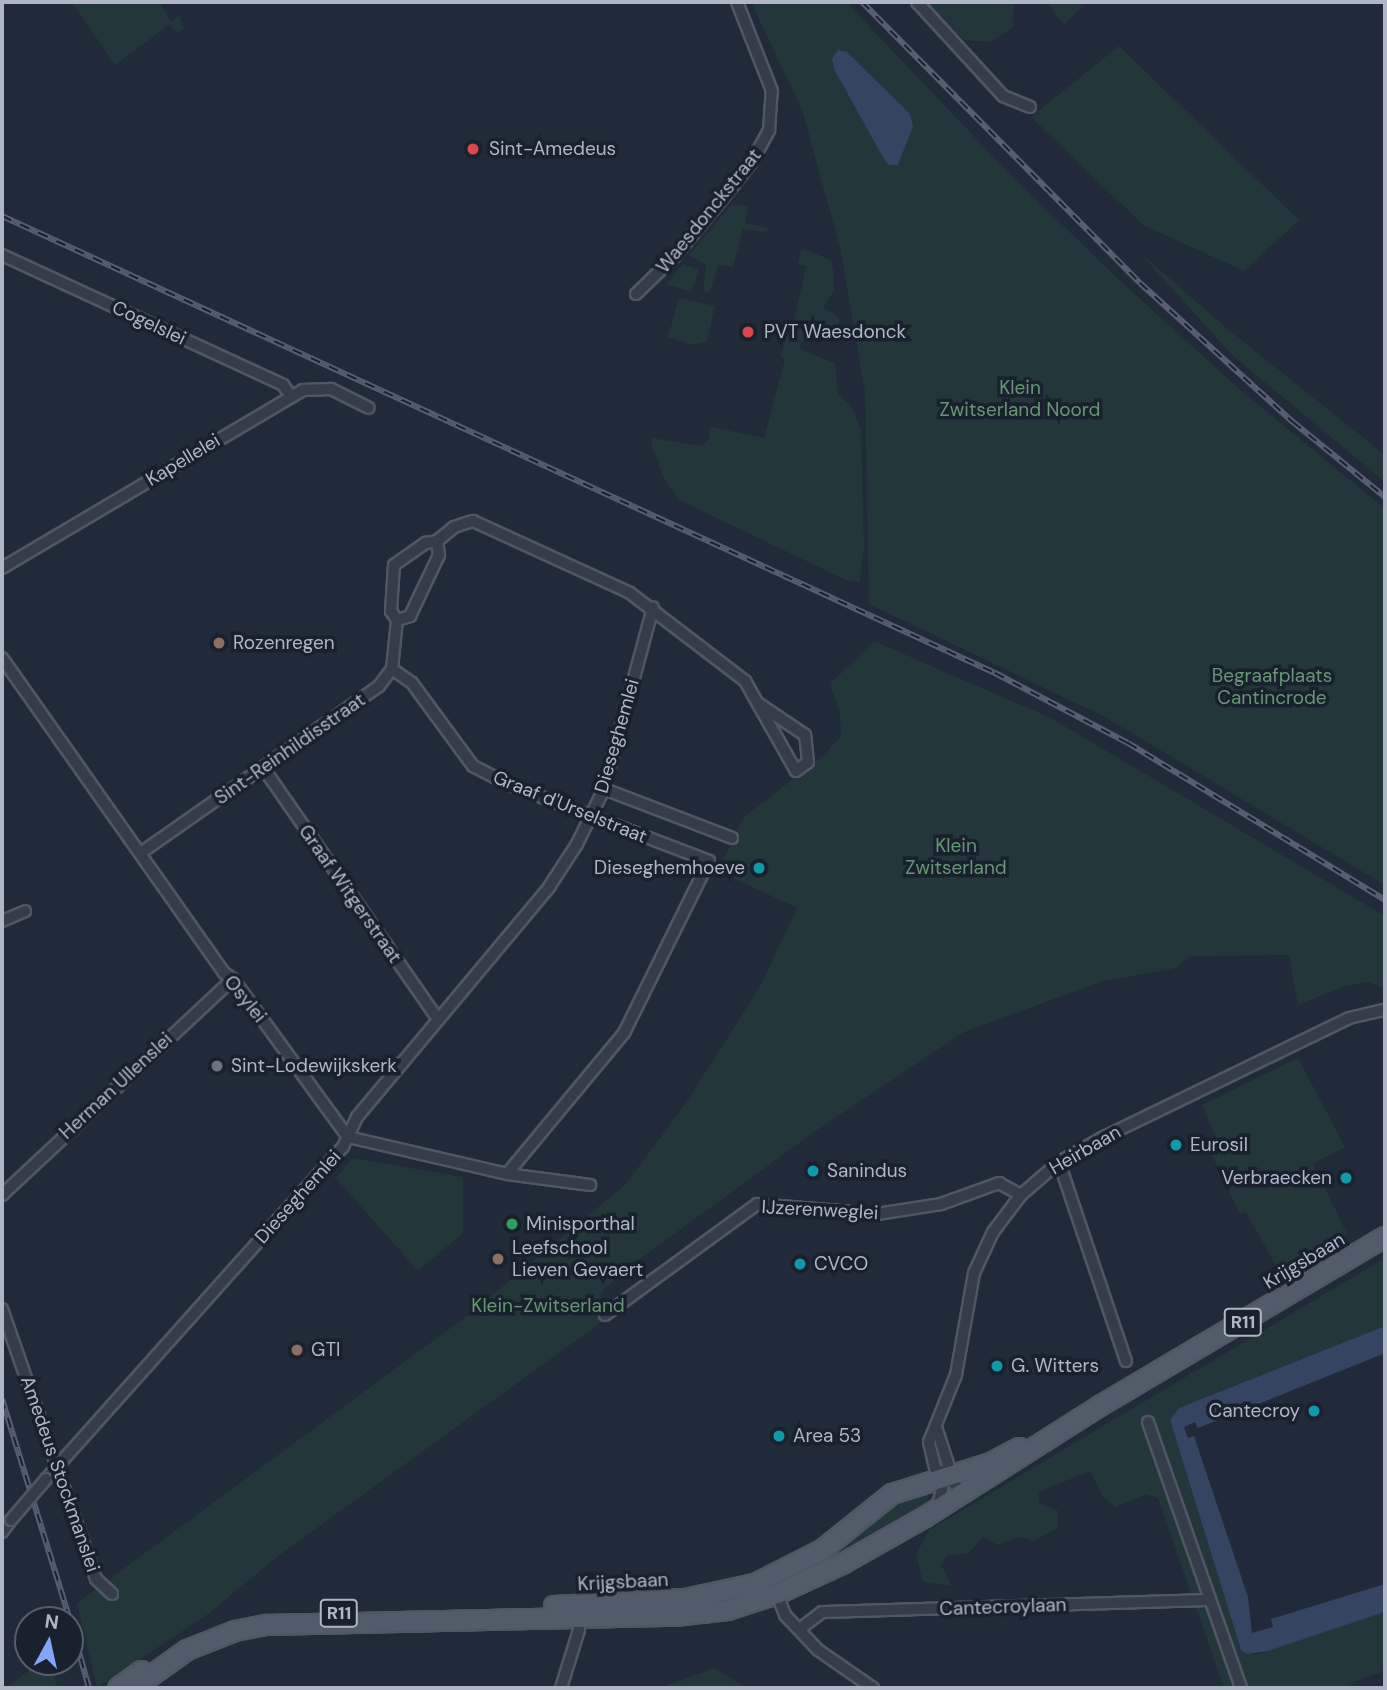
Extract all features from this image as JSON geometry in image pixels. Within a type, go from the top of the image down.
[{"type":"main road","name":"Krijgsbaan","points":[[118,1688],[191,1637],[249,1618],[579,1612],[703,1614],[777,1594],[844,1563],[965,1493],[1100,1406],[1385,1237]]},
{"type":"main road","name":"Krijgsbaan","points":[[134,1688],[187,1650],[235,1632],[267,1625],[579,1612],[685,1599],[755,1584],[822,1550],[878,1502],[943,1476],[991,1463],[1100,1406]]},
{"type":"street","name":"Waesdonckstraat","points":[[636,294],[674,257],[723,198],[751,163],[769,130],[772,91],[737,2]]},
{"type":"street","points":[[917,2],[1003,96],[1030,107]]},
{"type":"street","name":"Cogelslei","points":[[2,255],[283,385],[291,396]]},
{"type":"street","name":"Kapellelei","points":[[2,568],[291,396],[323,388],[369,408]]},
{"type":"street","points":[[391,669],[397,620],[391,611],[394,565],[426,543],[436,541],[454,527],[473,521],[630,593],[653,608],[745,681],[796,771],[808,762],[805,735],[759,704]]},
{"type":"street","points":[[397,620],[410,615],[439,555],[436,541]]},
{"type":"street","name":"Dieseghemlei","points":[[2,1532],[56,1466],[348,1137],[357,1117],[549,887],[592,817],[604,789],[653,608]]},
{"type":"street","name":"Osylei","points":[[2,658],[142,852],[223,973],[233,979],[348,1137]]},
{"type":"street","name":"Graaf d'Urselstraat","points":[[391,669],[412,683],[473,766],[592,817],[709,861],[624,1033],[507,1174]]},
{"type":"street","name":"Sint-Reinhildisstraat","points":[[142,852],[379,686],[391,669]]},
{"type":"street","name":"Graaf Witgerstraat","points":[[264,769],[437,1018]]},
{"type":"street","name":"Graaf d'Urselstraat","points":[[604,789],[732,838]]},
{"type":"street","points":[[2,921],[25,911]]},
{"type":"street","name":"Herman Ullenslei","points":[[2,1195],[233,979]]},
{"type":"street","name":"Heirbaan","points":[[937,1509],[948,1464],[937,1430],[956,1375],[974,1273],[993,1231],[1021,1195],[1059,1162],[1293,1044],[1349,1018],[1385,1010]]},
{"type":"street","points":[[348,1137],[507,1174],[590,1185]]},
{"type":"street","points":[[1059,1162],[1126,1361]]},
{"type":"street","name":"IJzerenweglei","points":[[605,1315],[757,1204],[877,1214],[941,1204],[999,1183],[1021,1195]]},
{"type":"street","name":"Amedeus Stockmanslei","points":[[2,1308],[96,1578],[112,1594]]},
{"type":"street","points":[[1148,1422],[1241,1688]]},
{"type":"street","points":[[943,1476],[965,1493]]},
{"type":"street","points":[[777,1594],[785,1615],[801,1628],[818,1650],[873,1688]]},
{"type":"street","name":"Cantecroylaan","points":[[801,1628],[822,1612],[1210,1600]]},
{"type":"street","points":[[561,1688],[579,1612]]},
{"type":"green space","points":[[72,2],[159,2],[171,21],[179,16],[184,29],[178,33],[169,25],[115,65]]},
{"type":"green space","name":"Klein Zwitserland Noord","points":[[751,2],[846,2],[1005,169],[1115,276],[1238,388],[1385,509],[1385,885],[1105,717],[869,604],[865,392],[840,247],[802,110]]},
{"type":"green space","points":[[923,2],[1014,2],[1013,27],[992,42],[964,40]]},
{"type":"green space","points":[[1047,2],[1087,2],[1064,25]]},
{"type":"green space","points":[[1119,46],[1299,220],[1244,271],[1143,225],[1031,117]]},
{"type":"green space","points":[[732,204],[748,207],[745,223],[768,228],[767,232],[743,229],[733,267],[718,265],[710,292],[703,291],[706,265],[689,255]]},
{"type":"green space","points":[[801,248],[831,260],[834,274],[834,291],[823,307],[839,318],[839,332],[830,340],[802,341],[800,345],[801,350],[835,363],[838,394],[851,406],[861,429],[864,546],[860,582],[846,580],[679,500],[664,478],[651,443],[652,438],[701,446],[709,439],[711,427],[764,438],[785,359],[781,357],[786,334],[791,334],[806,266],[798,264]]},
{"type":"green space","points":[[1138,251],[1230,331],[1385,455],[1385,482],[1232,355]]},
{"type":"green space","points":[[683,264],[699,269],[691,292],[666,284]]},
{"type":"green space","points":[[679,298],[715,306],[707,342],[693,345],[668,337]]},
{"type":"green space","name":"Klein Zwitserland","points":[[874,641],[1051,718],[1385,916],[1385,989],[1368,982],[1342,987],[1298,1005],[1289,955],[1190,956],[1176,968],[1100,982],[964,1032],[814,1132],[633,1264],[602,1291],[599,1324],[278,1556],[208,1614],[97,1688],[84,1633],[84,1606],[78,1606],[77,1603],[468,1315],[625,1185],[686,1103],[761,985],[797,908],[718,871],[744,817],[823,756],[841,736],[840,713],[830,684]]},
{"type":"green space","points":[[1298,1058],[1345,1147],[1313,1163],[1347,1234],[1281,1275],[1246,1212],[1240,1214],[1207,1145],[1217,1140],[1202,1105]]},
{"type":"green space","points":[[352,1158],[463,1177],[463,1233],[418,1271],[336,1178]]},
{"type":"green space","points":[[1385,1258],[1385,1326],[1179,1408],[1170,1420],[1241,1650],[1255,1655],[1385,1612],[1385,1671],[1354,1681],[1348,1688],[1224,1688],[1158,1498],[1146,1494],[1116,1507],[1103,1497],[1090,1471],[1039,1492],[1039,1503],[1058,1511],[1058,1528],[1034,1541],[1019,1537],[998,1545],[983,1537],[968,1554],[947,1555],[941,1565],[952,1586],[923,1582],[916,1555],[929,1530]]},
{"type":"green space","points":[[925,1490],[929,1497],[924,1507],[808,1571],[741,1601],[709,1605],[764,1589],[806,1569],[881,1505]]},
{"type":"green space","points":[[715,1668],[747,1688],[664,1688],[670,1684]]},
{"type":"green space","points":[[22,1676],[54,1676],[58,1688],[5,1688]]},
{"type":"water","points":[[838,50],[847,52],[910,114],[913,126],[898,165],[888,165],[884,159],[834,69],[832,59]]},
{"type":"water","points":[[1385,1326],[1383,1354],[1198,1428],[1195,1422],[1184,1427],[1188,1438],[1194,1436],[1248,1597],[1252,1633],[1273,1627],[1271,1619],[1385,1584],[1385,1612],[1268,1651],[1247,1654],[1241,1650],[1170,1420],[1179,1408]]},
{"type":"railway","points":[[862,2],[1140,283],[1293,422],[1385,497]]},
{"type":"railway","points":[[2,216],[995,673],[1128,743],[1385,900]]},
{"type":"railway","points":[[2,1399],[66,1606]]},
{"type":"railway","points":[[84,1670],[89,1688]]},
{"type":"place","name":"Sint-Amedeus","points":[[473,149]]},
{"type":"place","name":"PVT Waesdonck","points":[[748,332]]},
{"type":"place","name":"Rozenregen","points":[[219,643]]},
{"type":"place","name":"Dieseghemhoeve","points":[[759,868]]},
{"type":"place","name":"Sint-Lodewijkskerk","points":[[217,1066]]},
{"type":"place","name":"Eurosil","points":[[1176,1145]]},
{"type":"place","name":"Sanindus","points":[[813,1171]]},
{"type":"place","name":"Verbraecken","points":[[1346,1178]]},
{"type":"place","name":"Minisporthal","points":[[512,1224]]},
{"type":"place","name":"Leefschool Lieven Gevaert","points":[[498,1259]]},
{"type":"place","name":"CVCO","points":[[800,1264]]},
{"type":"place","name":"GTI","points":[[297,1350]]},
{"type":"place","name":"G. Witters","points":[[997,1366]]},
{"type":"place","name":"Cantecroy","points":[[1314,1411]]},
{"type":"place","name":"Area 53","points":[[779,1436]]},
{"type":"park label","name":"Begraafplaats Cantincrode","points":[[1272,687]]},
{"type":"park label","name":"Klein-Zwitserland","points":[[548,1306]]}]
